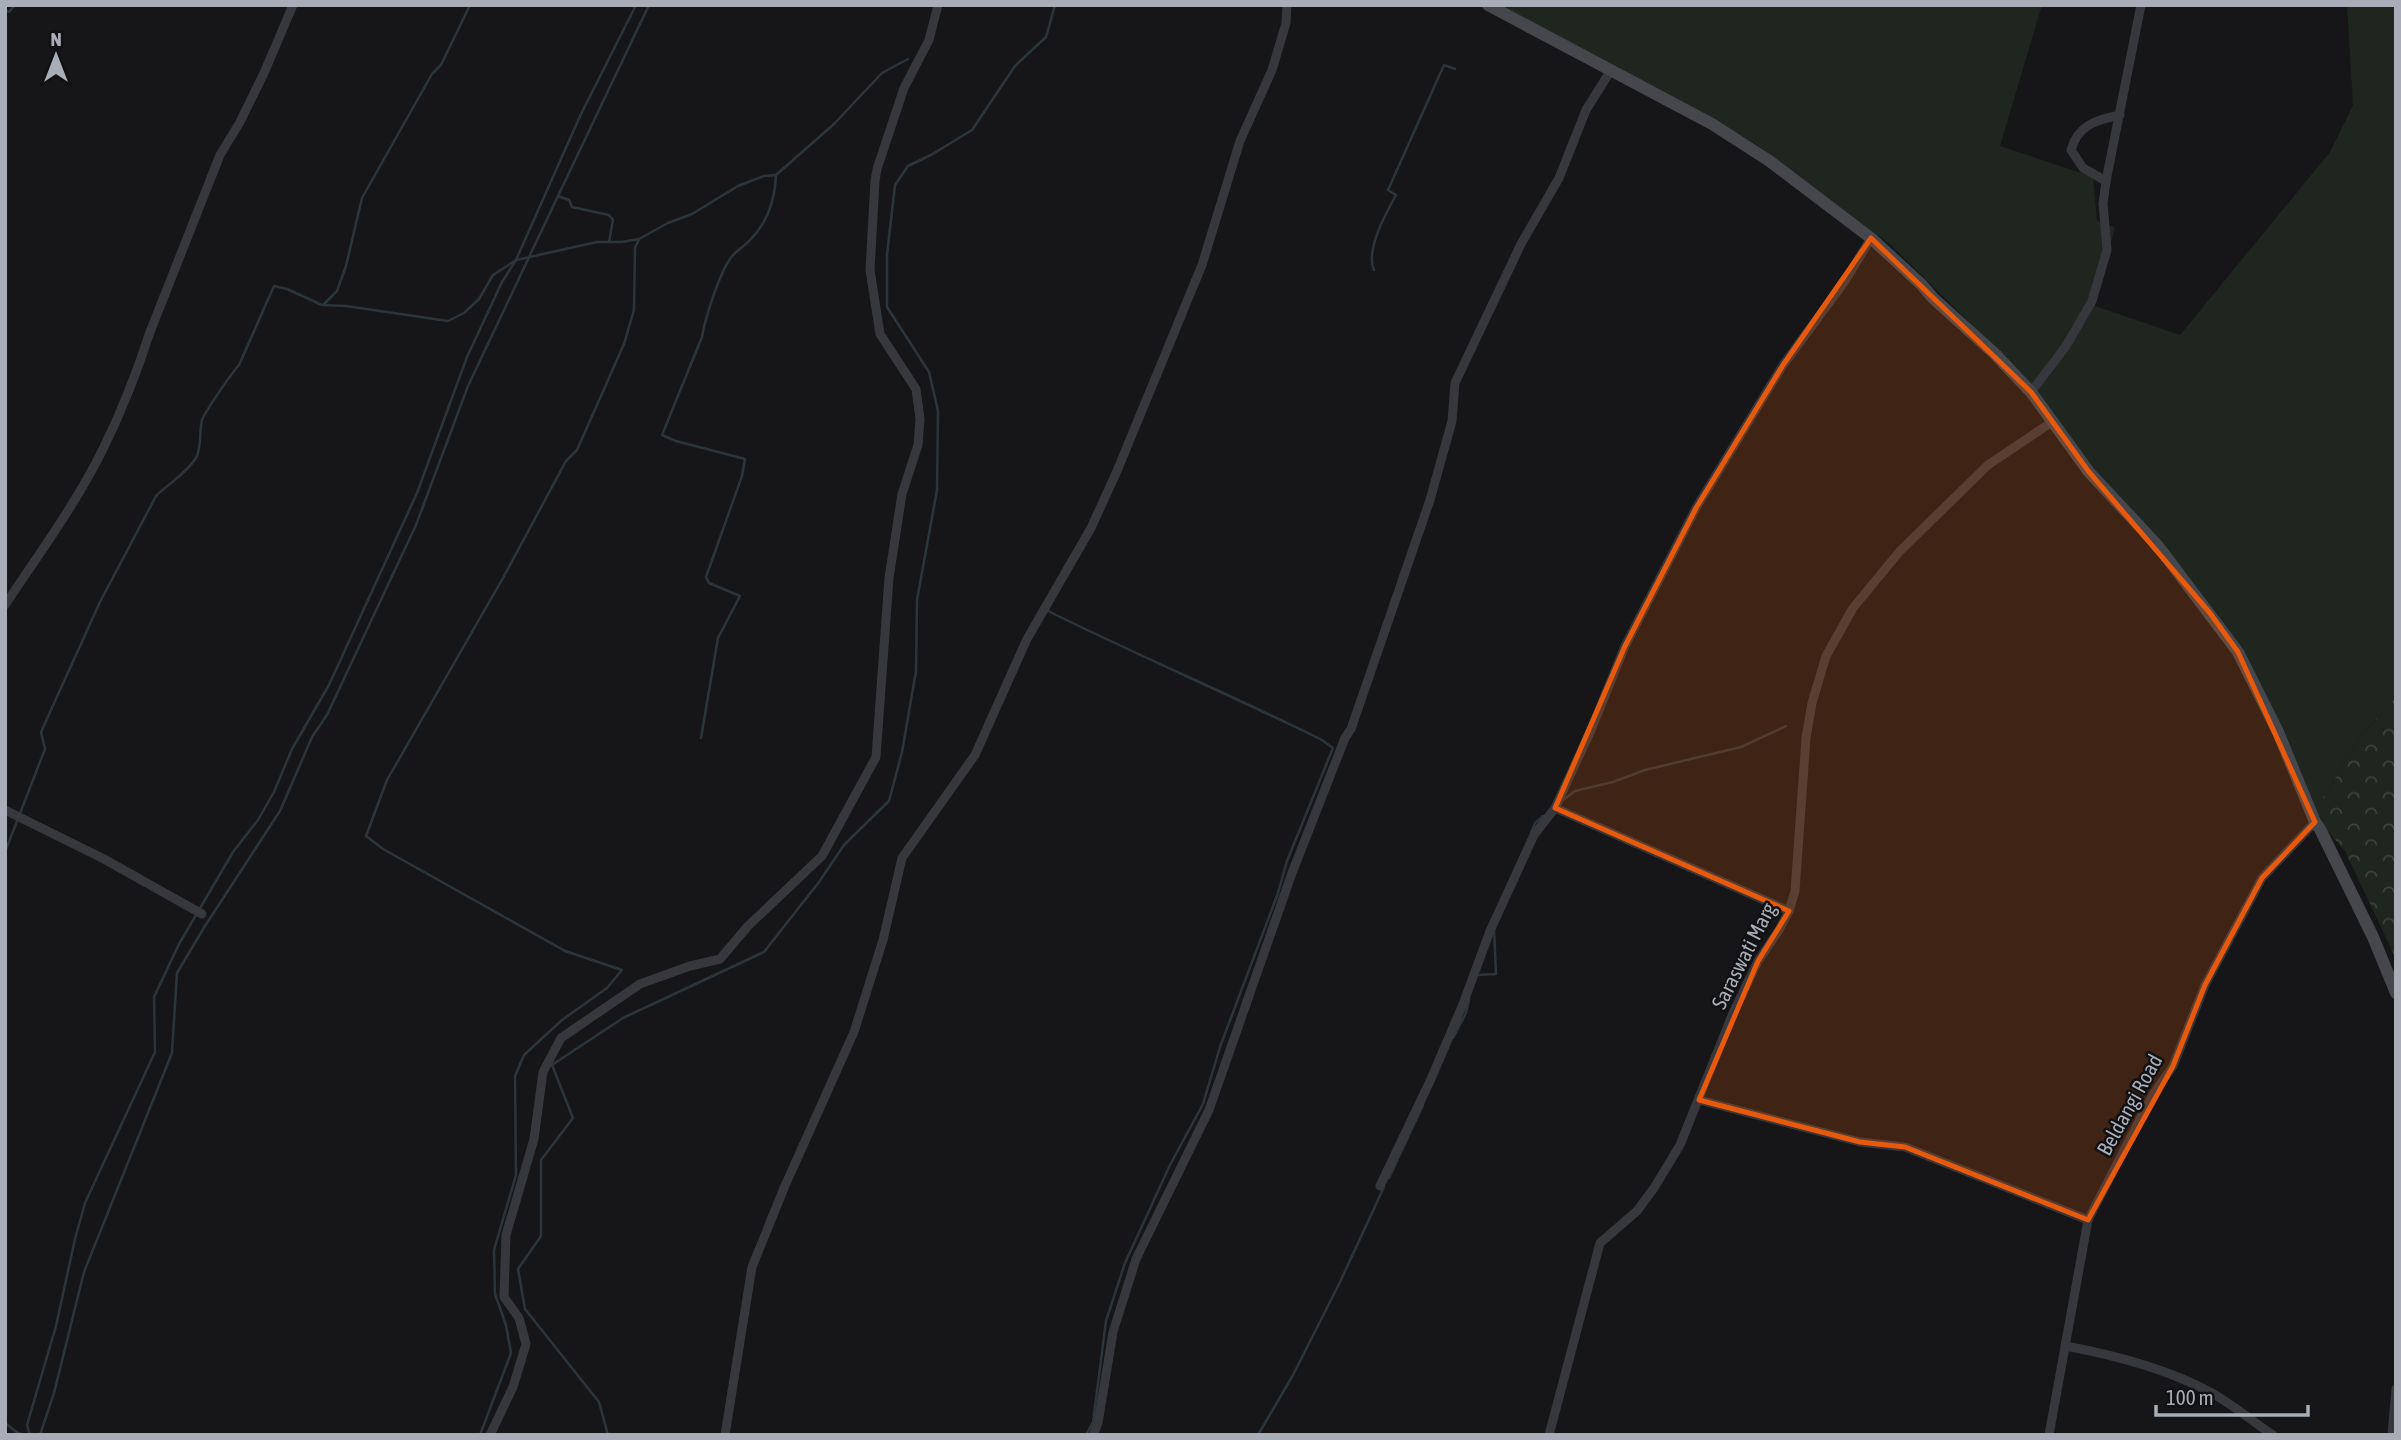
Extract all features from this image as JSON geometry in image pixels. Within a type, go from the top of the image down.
[{"type":"street","points":[[5,604],[43,551],[103,450],[220,155],[264,73],[293,5]]},
{"type":"street","points":[[490,1435],[513,1387],[526,1344],[519,1318],[504,1297],[506,1236],[534,1139],[542,1072],[561,1038],[640,984],[690,966],[720,960],[748,926],[822,856],[876,757],[889,578],[902,494],[918,445],[920,419],[916,389],[880,334],[870,270],[876,181],[877,169],[904,88],[929,40],[938,5]]},
{"type":"street","points":[[725,1435],[752,1267],[784,1188],[854,1032],[883,940],[902,858],[975,755],[1027,639],[1091,528],[1202,265],[1240,141],[1272,70],[1286,23],[1287,5]]},
{"type":"street","points":[[1488,5],[1712,124],[1768,160],[1871,238],[1995,354],[2031,392],[2089,472],[2163,552],[2238,652],[2278,732],[2315,822],[2373,937],[2396,993]]},
{"type":"street","points":[[2031,392],[2066,346],[2092,301],[2107,250],[2104,204],[2106,181],[2141,5]]},
{"type":"street","points":[[1093,1435],[1098,1423],[1113,1332],[1136,1259],[1209,1110],[1292,873],[1345,738],[1351,729],[1430,500],[1452,421],[1455,383],[1521,244],[1559,178],[1586,110],[1611,70]]},
{"type":"street","points":[[2106,181],[2083,168],[2071,150],[2075,137],[2086,125],[2120,115]]},
{"type":"street","points":[[1380,1186],[1436,1066],[1534,835],[1555,808],[1591,730],[1625,646],[1696,508],[1783,365],[1844,281],[1871,238]]},
{"type":"street","name":"Saraswati Marg","points":[[1549,1435],[1600,1243],[1637,1210],[1680,1145],[1729,1023],[1758,961],[1789,911],[1795,891],[1805,738],[1826,656],[1853,608],[1900,551],[1988,465],[2052,422]]},
{"type":"street","points":[[1555,808],[1789,911]]},
{"type":"street","points":[[5,810],[104,859],[201,915]]},
{"type":"street","name":"Beldangi Road","points":[[2049,1435],[2088,1220],[2152,1096],[2173,1066],[2205,985],[2262,878],[2315,822]]},
{"type":"street","points":[[1699,1100],[1860,1142],[1905,1147],[2088,1220]]},
{"type":"street","points":[[2065,1346],[2139,1363],[2196,1385],[2273,1435]]},
{"type":"street","points":[[2392,1435],[2396,1389]]},
{"type":"highlighted area","points":[[1871,238],[2031,392],[2089,472],[2210,613],[2238,652],[2315,822],[2262,878],[2205,985],[2173,1066],[2088,1220],[1905,1147],[1860,1142],[1699,1100],[1758,961],[1789,911],[1555,808],[1625,646],[1696,508],[1783,365]]},
{"type":"green space","points":[[1488,5],[2042,5],[2000,146],[2093,177],[2097,221],[2115,227],[2095,306],[2180,335],[2330,152],[2353,105],[2347,5],[2396,5],[2396,697],[2361,736],[2313,814],[2251,672],[2185,577],[1976,329],[1891,245],[1757,145],[1685,103]]},
{"type":"green space","points":[[2396,697],[2396,959],[2345,851],[2313,814],[2361,736]]},
{"type":"waterway","points":[[5,10],[9,12],[15,5]]},
{"type":"waterway","points":[[324,304],[337,291],[346,266],[362,198],[432,74],[441,65],[470,5]]},
{"type":"waterway","points":[[30,1435],[27,1425],[56,1326],[85,1203],[155,1052],[154,997],[179,944],[233,852],[258,820],[274,792],[292,749],[329,685],[417,493],[467,357],[502,282],[516,260],[581,114],[636,5]]},
{"type":"waterway","points":[[609,242],[613,220],[609,215],[572,207],[569,200],[558,196],[649,5]]},
{"type":"waterway","points":[[608,1435],[599,1402],[525,1309],[518,1269],[541,1236],[541,1160],[573,1118],[552,1065],[623,1018],[764,952],[819,882],[844,845],[889,801],[902,752],[916,671],[917,600],[937,490],[938,411],[929,372],[887,307],[887,255],[895,185],[908,166],[972,130],[1015,66],[1046,37],[1055,5]]},
{"type":"waterway","points":[[5,852],[45,749],[41,732],[100,602],[156,496],[196,458],[202,420],[239,365],[274,286],[322,305],[448,321],[464,313],[479,299],[493,275],[516,260],[597,242],[639,239],[692,214],[738,186],[764,176],[776,175],[834,124],[882,73],[908,59]]},
{"type":"waterway","points":[[1374,270],[1374,243],[1396,195],[1388,190],[1444,65],[1455,69]]},
{"type":"waterway","points":[[701,738],[718,638],[740,596],[709,583],[706,577],[742,476],[745,459],[662,435],[702,337],[721,275],[732,256],[748,243],[765,218],[772,202],[776,175]]},
{"type":"waterway","points":[[40,1435],[54,1393],[84,1272],[172,1053],[177,973],[280,811],[312,737],[327,715],[416,525],[468,386],[558,196]]},
{"type":"waterway","points":[[480,1435],[511,1353],[506,1325],[495,1294],[494,1250],[516,1175],[515,1076],[524,1055],[562,1020],[607,988],[622,970],[565,951],[383,849],[366,836],[387,780],[503,578],[566,461],[577,450],[624,344],[634,310],[635,248],[639,239]]},
{"type":"waterway","points":[[1048,611],[1288,723],[1333,748],[1287,861],[1278,893],[1220,1047],[1203,1104],[1170,1165],[1125,1263],[1106,1321],[1093,1422],[1086,1435]]},
{"type":"waterway","points":[[1562,801],[1575,791],[1613,782],[1645,770],[1741,747],[1786,726]]},
{"type":"waterway","points":[[1531,833],[1535,823],[1543,816]]},
{"type":"waterway","points":[[1477,975],[1496,974],[1494,929]]},
{"type":"waterway","points":[[1453,1038],[1466,1013],[1469,1000]]},
{"type":"waterway","points":[[1389,1178],[1423,1105]]},
{"type":"waterway","points":[[1258,1435],[1293,1375],[1384,1187]]},
{"type":"waterway","points":[[5,1423],[24,1435]]}]
